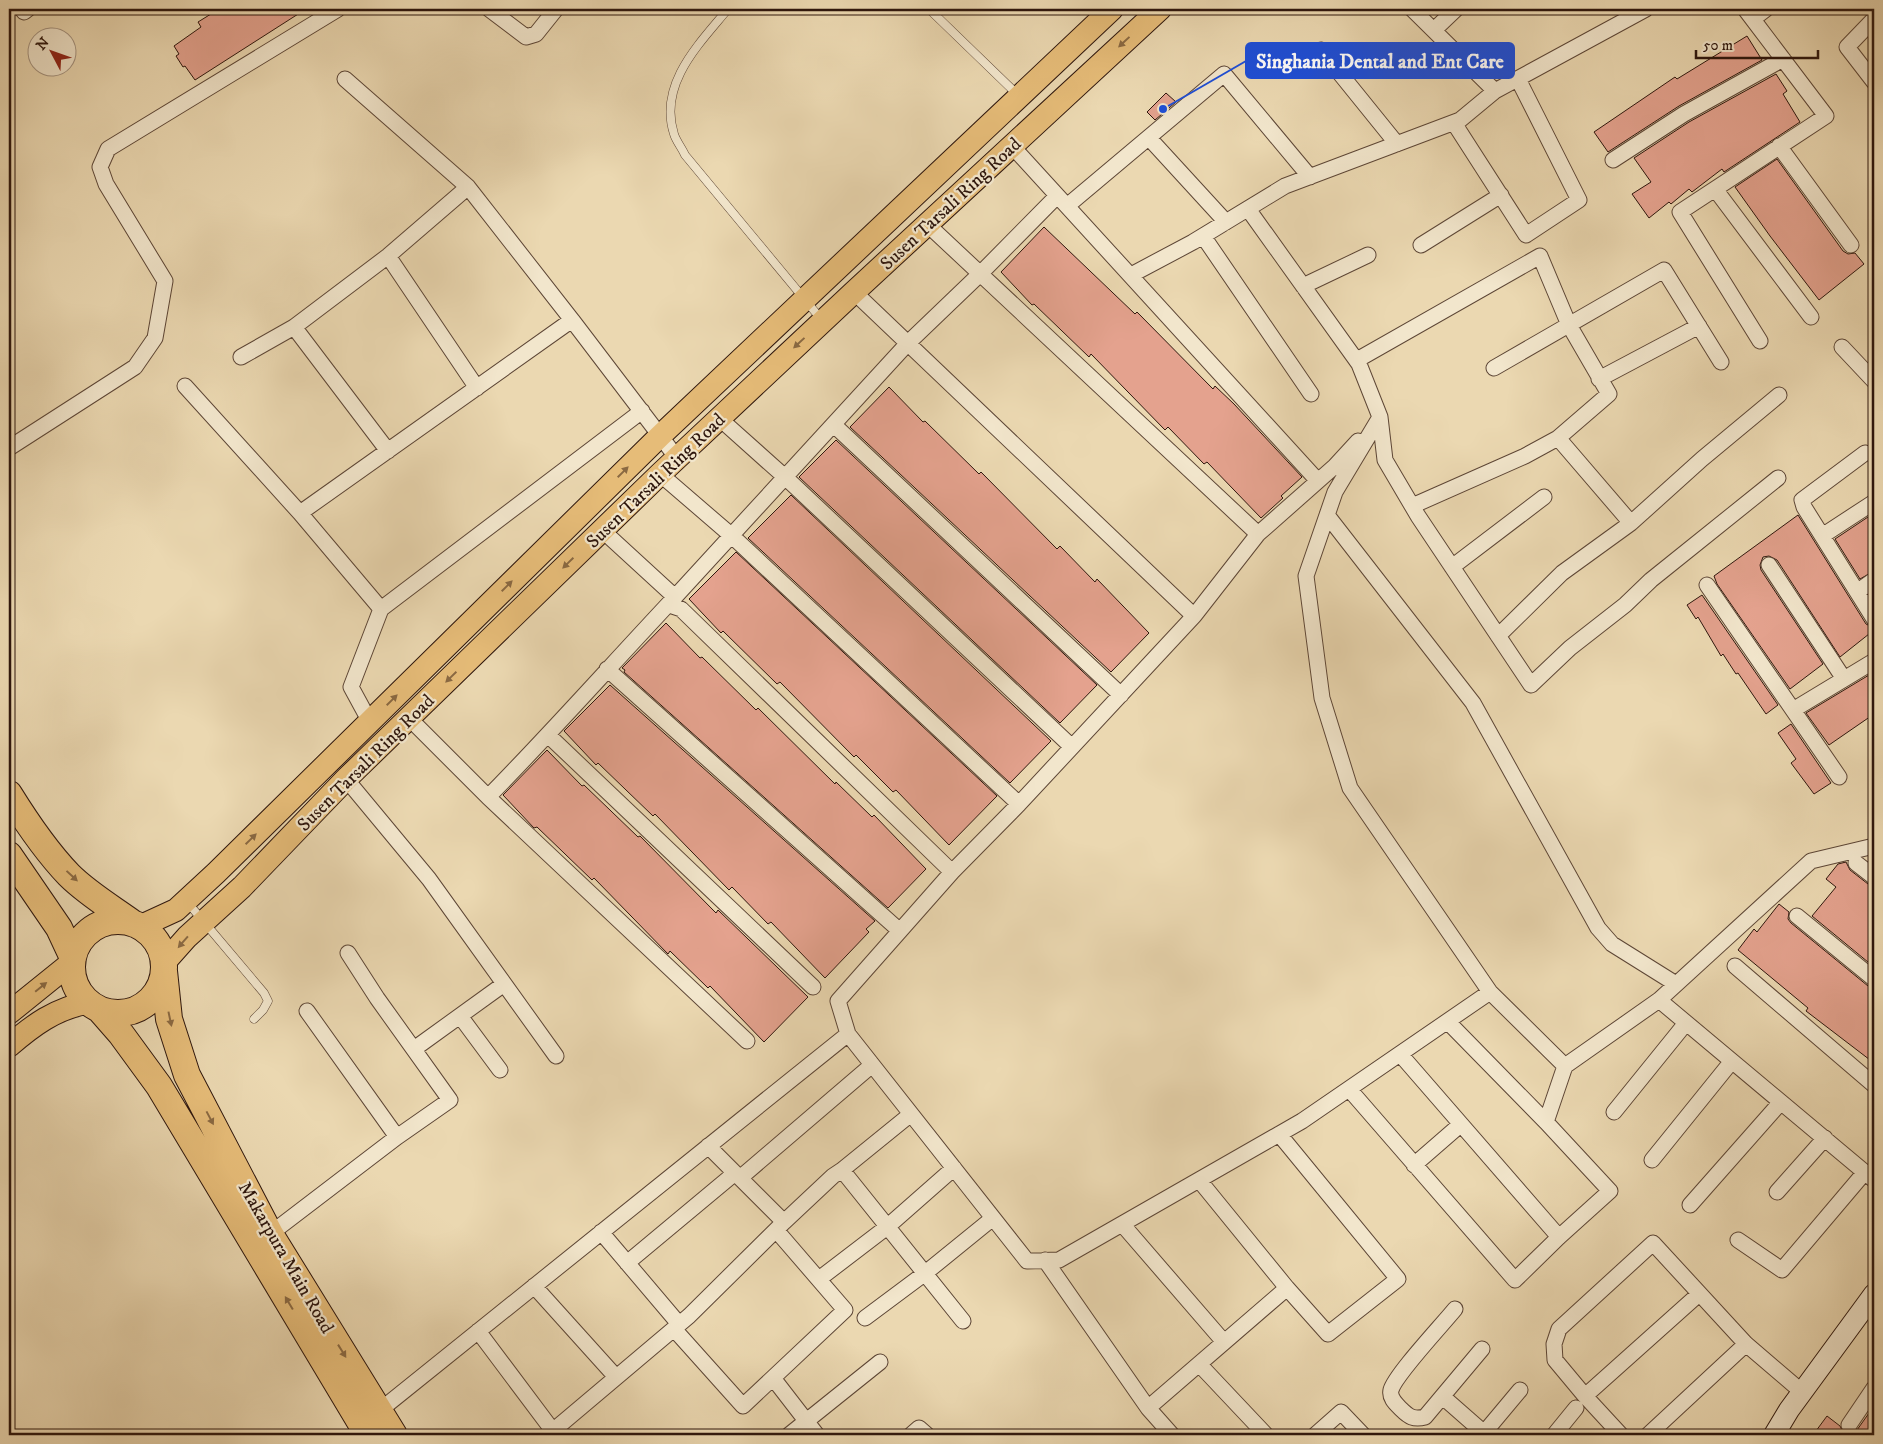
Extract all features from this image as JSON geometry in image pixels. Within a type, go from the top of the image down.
[{"type":"highway","points":[[9,794],[39,840],[70,876],[97,898],[147,932],[157,943],[163,956],[164,968],[160,985],[153,998],[142,1007],[128,1013],[114,1014],[94,1007],[78,992],[72,978],[72,961],[75,949],[82,937],[93,928],[106,922],[121,921],[137,926]]},
{"type":"highway","points":[[9,855],[59,928],[72,961]]},
{"type":"highway","name":"Makarpura Main Road","points":[[164,968],[169,1019],[187,1075],[270,1234],[394,1435]]},
{"type":"highway","name":"Makarpura Main Road","points":[[94,1007],[121,1034],[159,1086],[368,1435]]},
{"type":"main road","name":"Susen Tarsali Ring Road","points":[[137,926],[169,915],[186,901],[660,436],[1112,9]]},
{"type":"main road","name":"Susen Tarsali Ring Road","points":[[164,968],[187,937],[242,887],[346,779],[660,474],[822,321],[1160,9]]},
{"type":"main road","points":[[9,1013],[72,961]]},
{"type":"main road","points":[[9,1046],[28,1030],[56,1012],[72,1005],[94,1007]]},
{"type":"street","points":[[22,9],[24,12],[28,9]]},
{"type":"street","points":[[9,448],[135,367],[155,338],[165,281],[106,184],[100,167],[108,149],[338,9]]},
{"type":"street","points":[[489,9],[526,37],[536,34],[556,9]]},
{"type":"street","points":[[1412,9],[1495,91]]},
{"type":"street","points":[[1434,30],[1456,9]]},
{"type":"street","points":[[1131,275],[1203,236],[1286,186],[1460,120],[1495,91],[1518,79],[1622,14],[1646,9]]},
{"type":"street","points":[[1760,341],[1680,212],[1826,116],[1749,14],[1766,9]]},
{"type":"street","points":[[1874,19],[1847,47],[1874,82]]},
{"type":"street","points":[[1321,50],[1397,144]]},
{"type":"street","points":[[1613,160],[1684,114],[1783,59]]},
{"type":"street","points":[[488,797],[549,736],[607,669],[732,536],[908,343],[981,273],[1062,201],[1149,138],[1224,74],[1310,177]]},
{"type":"street","points":[[345,79],[468,187],[677,458]]},
{"type":"street","points":[[1518,79],[1579,200],[1526,235]]},
{"type":"street","points":[[1412,506],[1525,456],[1558,438],[1609,394],[1569,325],[1540,256],[1454,123]]},
{"type":"street","points":[[1149,138],[1226,222]]},
{"type":"street","points":[[1012,146],[1318,481]]},
{"type":"street","points":[[1779,146],[1852,245]]},
{"type":"street","points":[[241,357],[294,327],[388,256],[468,187]]},
{"type":"street","points":[[1715,189],[1811,317]]},
{"type":"street","points":[[1421,245],[1502,195]]},
{"type":"street","points":[[1248,209],[1356,360],[1380,417],[1385,460],[1412,506],[1531,685],[1570,648],[1625,605],[1651,580],[1778,478]]},
{"type":"street","points":[[927,224],[1258,534]]},
{"type":"street","points":[[1203,236],[1311,394]]},
{"type":"street","points":[[1303,286],[1368,255]]},
{"type":"street","points":[[388,256],[476,388]]},
{"type":"street","points":[[1356,360],[1540,256]]},
{"type":"street","points":[[1494,368],[1664,270],[1721,362]]},
{"type":"street","points":[[854,292],[1194,616]]},
{"type":"street","points":[[300,513],[572,320]]},
{"type":"street","points":[[1600,379],[1699,326]]},
{"type":"street","points":[[294,327],[388,451]]},
{"type":"street","points":[[1842,347],[1874,381]]},
{"type":"street","points":[[185,386],[300,513],[381,609]]},
{"type":"street","points":[[1498,636],[1562,573],[1631,523],[1702,459],[1779,394]]},
{"type":"street","points":[[370,722],[351,687],[381,609],[642,411]]},
{"type":"street","points":[[1380,417],[1335,466],[1258,534],[1194,616],[1019,804],[952,872],[838,1001],[848,1034],[1027,1261],[1059,1260],[1302,1122],[1490,992]]},
{"type":"street","points":[[1380,417],[1335,492],[1306,576],[1322,698],[1350,788],[1490,992],[1565,1066]]},
{"type":"street","points":[[719,418],[785,477],[1072,747]]},
{"type":"street","points":[[834,425],[1121,695]]},
{"type":"street","points":[[1558,438],[1631,523]]},
{"type":"street","points":[[1865,453],[1802,500],[1804,507],[1874,619]]},
{"type":"street","points":[[660,474],[732,536],[1019,804]]},
{"type":"street","points":[[1452,567],[1544,497]]},
{"type":"street","points":[[1822,536],[1874,502]]},
{"type":"street","points":[[1327,515],[1473,703],[1598,928],[1612,944],[1676,984]]},
{"type":"street","points":[[602,530],[675,597]]},
{"type":"street","points":[[1769,565],[1844,679]]},
{"type":"street","points":[[1857,592],[1874,580]]},
{"type":"street","points":[[1707,586],[1839,776]]},
{"type":"street","points":[[675,597],[672,606],[681,608],[952,872]]},
{"type":"street","points":[[1793,710],[1874,661]]},
{"type":"street","points":[[607,669],[900,931]]},
{"type":"street","points":[[408,718],[488,797],[747,1041]]},
{"type":"street","points":[[549,736],[813,987]]},
{"type":"street","points":[[346,779],[429,880],[556,1056]]},
{"type":"street","points":[[1546,1122],[1565,1066],[1659,1000],[1811,861],[1874,846]]},
{"type":"street","points":[[1856,863],[1874,877]]},
{"type":"street","points":[[1797,916],[1874,979]]},
{"type":"street","points":[[270,1234],[397,1137],[450,1100],[348,953]]},
{"type":"street","points":[[1735,966],[1874,1085]]},
{"type":"street","points":[[414,1049],[504,984]]},
{"type":"street","points":[[1659,1000],[1870,1176],[1782,1270],[1738,1240]]},
{"type":"street","points":[[308,1011],[397,1137]]},
{"type":"street","points":[[460,1016],[500,1070]]},
{"type":"street","points":[[1349,1089],[1514,1280],[1610,1191],[1546,1122],[1448,1022]]},
{"type":"street","points":[[1614,1112],[1686,1023]]},
{"type":"street","points":[[379,1411],[848,1034]]},
{"type":"street","points":[[1400,1054],[1559,1237]]},
{"type":"street","points":[[1652,1160],[1732,1061]]},
{"type":"street","points":[[627,1263],[872,1065]]},
{"type":"street","points":[[1690,1205],[1781,1102]]},
{"type":"street","points":[[478,1332],[551,1433],[676,1326],[833,1176],[911,1114]]},
{"type":"street","points":[[1414,1165],[1460,1125]]},
{"type":"street","points":[[1199,1180],[1287,1288],[1328,1334],[1398,1279],[1279,1134]]},
{"type":"street","points":[[1777,1192],[1825,1138]]},
{"type":"street","points":[[601,1232],[743,1406],[846,1310],[819,1279],[780,1226],[737,1175],[708,1146]]},
{"type":"street","points":[[819,1279],[887,1227],[954,1168]]},
{"type":"street","points":[[842,1170],[963,1322]]},
{"type":"street","points":[[866,1318],[993,1218]]},
{"type":"street","points":[[1122,1224],[1224,1342]]},
{"type":"street","points":[[1621,1435],[1580,1402],[1555,1360],[1554,1344],[1559,1329],[1653,1243],[1746,1344],[1802,1392]]},
{"type":"street","points":[[1045,1260],[1148,1408],[1172,1435]]},
{"type":"street","points":[[534,1286],[616,1378]]},
{"type":"street","points":[[1148,1408],[1287,1288]]},
{"type":"street","points":[[1554,1435],[1580,1402],[1699,1294]]},
{"type":"street","points":[[1774,1435],[1802,1392],[1871,1305]]},
{"type":"street","points":[[1456,1309],[1401,1374],[1390,1391],[1392,1399],[1409,1417],[1416,1419],[1425,1417],[1482,1349]]},
{"type":"street","points":[[1648,1435],[1746,1344]]},
{"type":"street","points":[[789,1435],[880,1362]]},
{"type":"street","points":[[1199,1364],[1266,1435]]},
{"type":"street","points":[[774,1378],[817,1435]]},
{"type":"street","points":[[1850,1425],[1874,1388]]},
{"type":"street","points":[[1443,1397],[1484,1434],[1520,1390]]},
{"type":"street","points":[[1316,1435],[1341,1412],[1363,1435]]},
{"type":"street","points":[[911,1435],[919,1428],[927,1435]]},
{"type":"lane","points":[[728,9],[694,51],[681,71],[672,92],[670,116],[674,136],[685,155],[822,321]]},
{"type":"lane","points":[[929,9],[1019,97]]},
{"type":"lane","points":[[186,901],[264,993],[268,1001],[264,1010],[254,1019]]},
{"type":"building","points":[[219,9],[306,9],[195,80],[176,56],[179,54],[174,46],[201,27],[198,22]]},
{"type":"building","points":[[1747,36],[1762,60],[1679,106],[1608,152],[1594,132],[1675,77],[1677,79]]},
{"type":"building","points":[[1776,74],[1787,91],[1783,94],[1800,122],[1724,172],[1722,169],[1692,192],[1689,189],[1671,204],[1669,202],[1649,218],[1632,194],[1651,182],[1634,158],[1689,122]]},
{"type":"building","points":[[1166,93],[1176,102],[1155,120],[1147,112]]},
{"type":"building","points":[[1777,159],[1843,251],[1848,254],[1855,253],[1864,264],[1819,300],[1735,187]]},
{"type":"building","points":[[1044,227],[1135,314],[1137,312],[1213,389],[1215,386],[1234,404],[1302,477],[1261,518],[1207,462],[1204,464],[1168,427],[1165,430],[1091,354],[1089,357],[1034,304],[1032,305],[1001,272]]},
{"type":"building","points":[[889,387],[923,422],[925,421],[979,474],[981,472],[1057,549],[1060,546],[1095,582],[1097,579],[1149,633],[1111,672],[850,427]]},
{"type":"building","points":[[836,440],[1097,685],[1060,723],[799,477]]},
{"type":"building","points":[[791,495],[1051,741],[1010,783],[748,538]]},
{"type":"building","points":[[1874,513],[1874,571],[1860,579],[1835,539]]},
{"type":"building","points":[[1798,515],[1866,624],[1874,628],[1874,630],[1840,657],[1777,560],[1769,556],[1763,557],[1760,565],[1761,570],[1823,664],[1790,689],[1717,584],[1714,576]]},
{"type":"building","points":[[736,552],[997,796],[949,845],[896,790],[893,792],[856,755],[854,757],[780,682],[777,684],[723,631],[721,633],[689,599]]},
{"type":"building","points":[[1702,595],[1778,705],[1766,714],[1738,673],[1736,674],[1723,654],[1721,656],[1698,617],[1696,619],[1687,605]]},
{"type":"building","points":[[666,623],[700,658],[702,657],[756,710],[758,708],[835,784],[836,782],[872,817],[874,815],[926,869],[888,908],[624,672],[625,670],[622,668]]},
{"type":"building","points":[[1874,672],[1874,714],[1829,745],[1806,713]]},
{"type":"building","points":[[610,685],[875,921],[866,929],[869,932],[825,978],[771,922],[768,924],[732,887],[729,890],[655,814],[653,816],[598,763],[596,765],[564,731]]},
{"type":"building","points":[[1791,724],[1831,783],[1814,794],[1791,763],[1796,759],[1778,733]]},
{"type":"building","points":[[547,750],[582,786],[584,785],[638,837],[640,836],[716,913],[718,910],[808,997],[764,1042],[710,986],[708,988],[670,951],[668,954],[594,878],[592,880],[537,827],[534,828],[503,795]]},
{"type":"building","points":[[1846,862],[1850,870],[1868,884],[1874,886],[1874,967],[1812,916],[1836,887],[1826,879],[1838,864]]},
{"type":"building","points":[[1779,904],[1789,912],[1788,919],[1791,923],[1868,986],[1874,988],[1874,1063],[1806,1011],[1808,1008],[1738,950],[1754,929],[1757,932]]},
{"type":"building","points":[[1874,1406],[1874,1435],[1853,1435],[1857,1430]]},
{"type":"building","points":[[1827,1416],[1840,1426],[1843,1432],[1853,1435],[1813,1435]]},
{"type":"place","name":"Singhania Dental and Ent Care","points":[[1163,109]]}]
